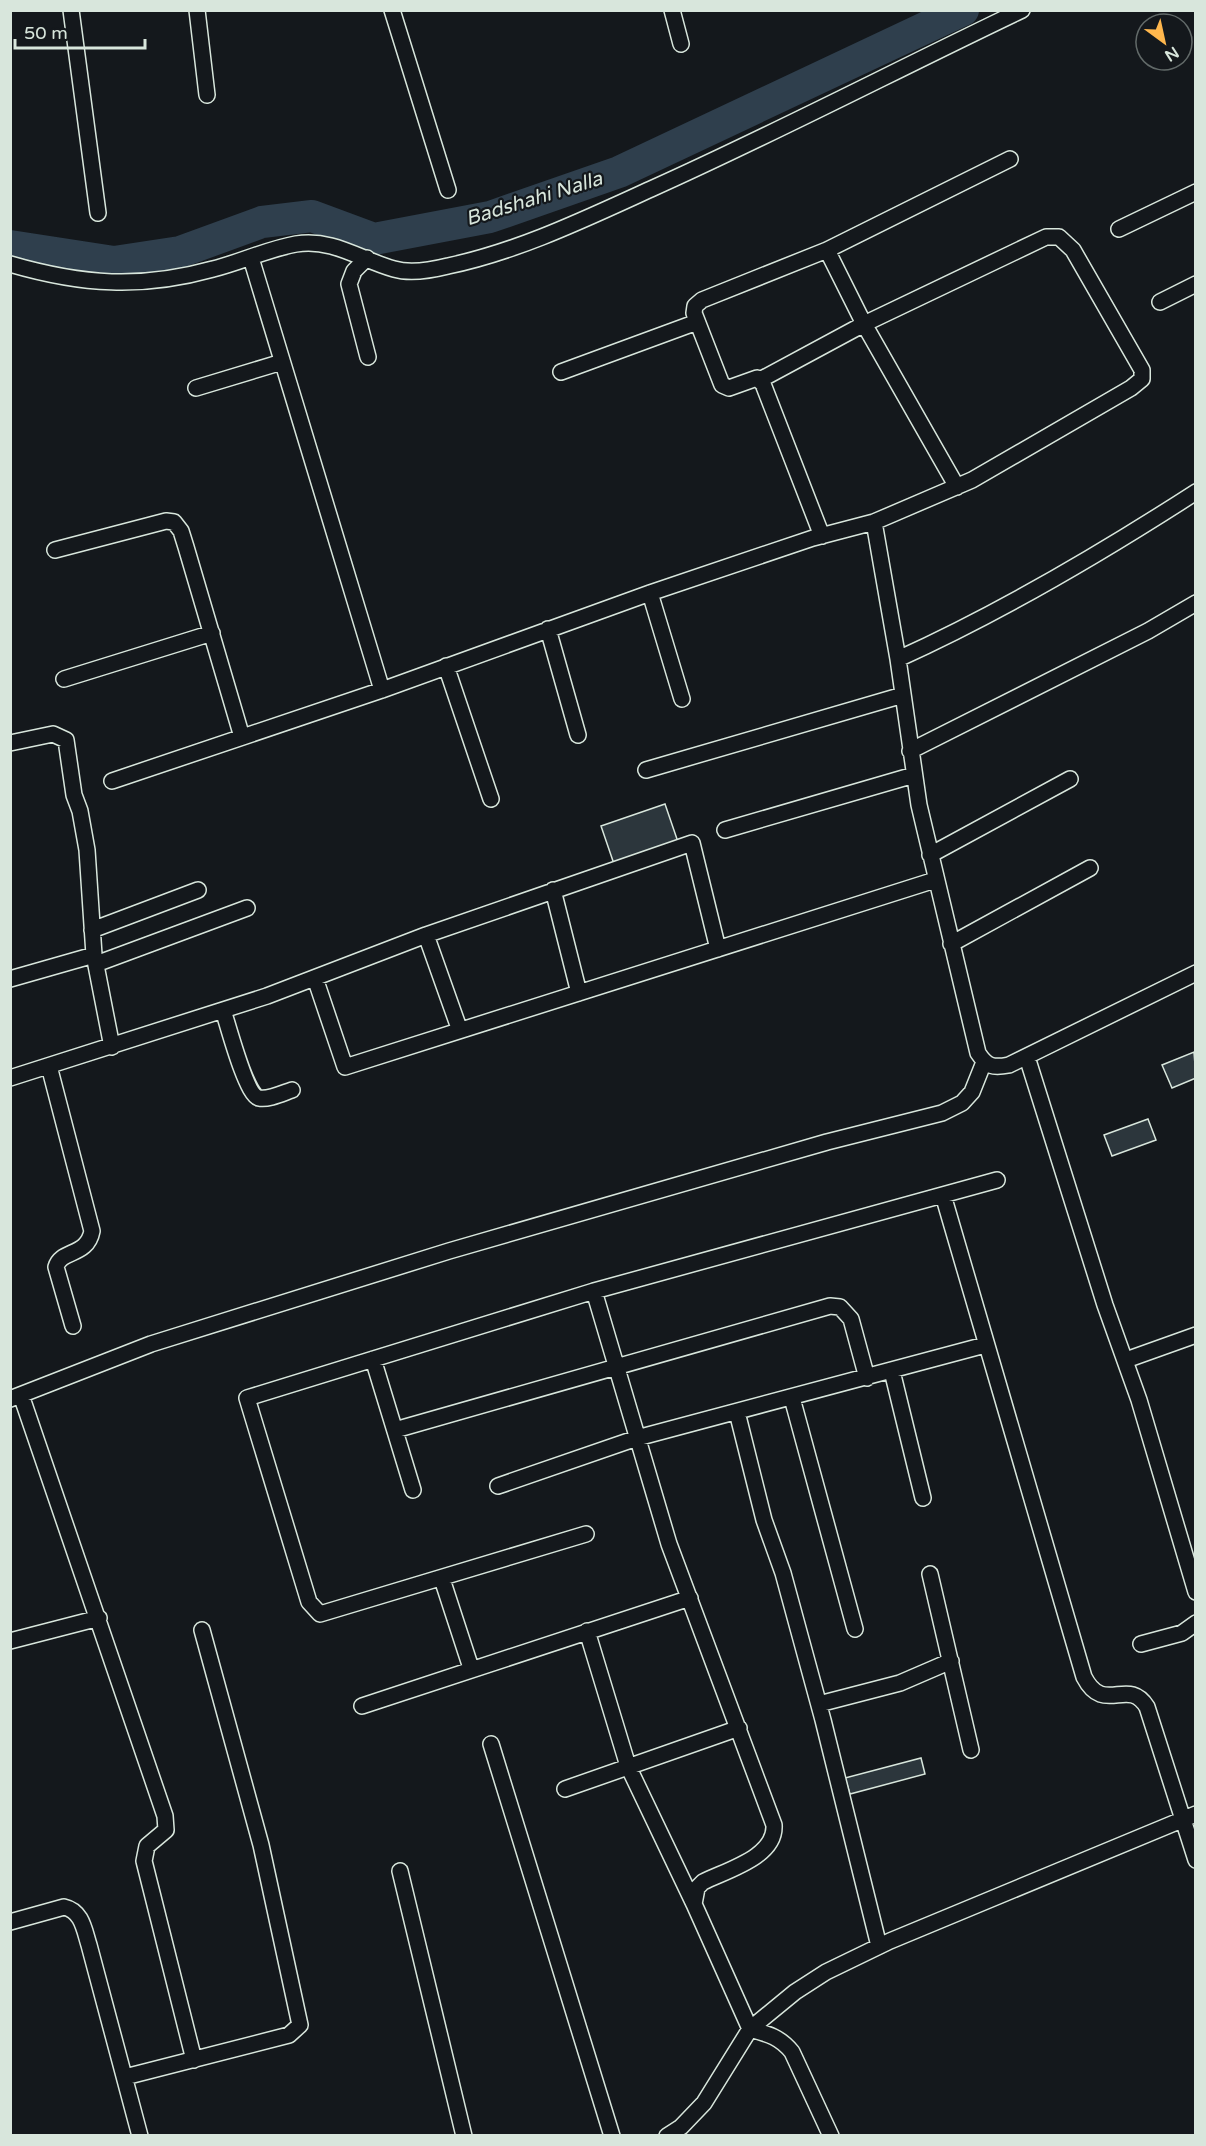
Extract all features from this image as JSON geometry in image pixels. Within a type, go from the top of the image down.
[{"type":"street","points":[[71,10],[98,213]]},
{"type":"street","points":[[197,10],[207,95]]},
{"type":"street","points":[[392,10],[448,190]]},
{"type":"street","points":[[672,10],[681,44]]},
{"type":"street","points":[[10,264],[71,278],[125,284],[183,277],[296,244],[314,243],[332,244],[395,270],[426,270],[448,266],[550,235],[692,171],[1022,10]]},
{"type":"street","points":[[112,781],[382,690],[650,593],[822,536],[874,522],[957,487],[1131,388],[1142,379],[1142,370],[1135,355],[1073,250],[1059,237],[1046,237],[864,324],[760,380],[757,378],[729,388],[722,385],[697,322],[695,306],[702,300],[827,250],[1010,159]]},
{"type":"street","points":[[1119,229],[1196,192]]},
{"type":"street","points":[[827,250],[864,324],[957,487]]},
{"type":"street","points":[[250,258],[382,690]]},
{"type":"street","points":[[367,258],[354,271],[349,284],[368,357]]},
{"type":"street","points":[[1160,302],[1196,284]]},
{"type":"street","points":[[561,372],[697,322]]},
{"type":"street","points":[[196,388],[282,362]]},
{"type":"street","points":[[760,380],[822,536]]},
{"type":"street","points":[[898,659],[1004,608],[1196,492]]},
{"type":"street","points":[[55,550],[166,521],[174,522],[181,531],[242,736]]},
{"type":"street","points":[[874,522],[898,659],[914,775],[935,880],[978,1053],[984,1062],[994,1068],[1027,1057],[1196,973]]},
{"type":"street","points":[[650,593],[682,699]]},
{"type":"street","points":[[910,751],[1148,632],[1196,603]]},
{"type":"street","points":[[548,629],[578,735]]},
{"type":"street","points":[[64,679],[212,633]]},
{"type":"street","points":[[446,666],[491,799]]},
{"type":"street","points":[[646,770],[903,694]]},
{"type":"street","points":[[10,743],[53,734],[66,740],[74,795],[80,812],[89,860],[95,959],[112,1047]]},
{"type":"street","points":[[725,830],[914,775]]},
{"type":"street","points":[[930,855],[1070,779]]},
{"type":"street","points":[[10,1078],[223,1010],[315,978],[426,935],[692,843],[718,949]]},
{"type":"street","points":[[951,944],[1090,868]]},
{"type":"street","points":[[315,978],[345,1066],[459,1028],[579,993],[935,880]]},
{"type":"street","points":[[92,930],[198,890]]},
{"type":"street","points":[[553,890],[579,993]]},
{"type":"street","points":[[10,979],[95,959],[247,908]]},
{"type":"street","points":[[426,935],[459,1028]]},
{"type":"street","points":[[223,1010],[245,1078],[254,1095],[267,1098],[292,1090]]},
{"type":"street","points":[[1027,1057],[1105,1305],[1126,1360],[1196,1592]]},
{"type":"street","points":[[194,2060],[144,1861],[147,1846],[166,1830],[165,1816],[99,1618],[16,1397],[151,1344],[449,1251],[827,1142],[942,1113],[962,1103],[972,1092],[984,1062]]},
{"type":"street","points":[[49,1066],[92,1231],[90,1241],[82,1249],[62,1257],[56,1267],[73,1326]]},
{"type":"street","points":[[586,1534],[320,1614],[309,1602],[247,1398],[594,1292],[997,1180]]},
{"type":"street","points":[[943,1195],[1084,1677],[1091,1690],[1100,1696],[1133,1695],[1142,1699],[1147,1707],[1189,1816],[1196,1860]]},
{"type":"street","points":[[594,1292],[669,1544],[771,1814],[775,1835],[758,1855],[703,1882],[697,1888],[694,1904]]},
{"type":"street","points":[[395,1430],[830,1306],[840,1307],[851,1319],[867,1378]]},
{"type":"street","points":[[1126,1360],[1196,1335]]},
{"type":"street","points":[[498,1486],[637,1438],[986,1345]]},
{"type":"street","points":[[373,1359],[413,1490]]},
{"type":"street","points":[[892,1371],[923,1498]]},
{"type":"street","points":[[792,1398],[855,1629]]},
{"type":"street","points":[[737,1413],[764,1520],[783,1573],[819,1704],[879,1946]]},
{"type":"street","points":[[930,1574],[971,1750]]},
{"type":"street","points":[[442,1579],[471,1668]]},
{"type":"street","points":[[362,1706],[471,1668],[690,1598]]},
{"type":"street","points":[[10,1641],[99,1618]]},
{"type":"street","points":[[1141,1644],[1182,1633],[1196,1623]]},
{"type":"street","points":[[125,2077],[290,2035],[300,2025],[261,1845],[202,1630]]},
{"type":"street","points":[[587,1631],[628,1766],[694,1904],[750,2029]]},
{"type":"street","points":[[819,1704],[900,1683],[951,1661]]},
{"type":"street","points":[[565,1789],[739,1728]]},
{"type":"street","points":[[491,1744],[612,2136]]},
{"type":"street","points":[[667,2136],[681,2127],[704,2103],[750,2029],[811,1982],[879,1946],[1189,1816]]},
{"type":"street","points":[[400,1871],[464,2136]]},
{"type":"street","points":[[10,1922],[64,1907],[72,1909],[79,1915],[140,2136]]},
{"type":"street","points":[[750,2029],[772,2034],[784,2042],[792,2052],[831,2136]]},
{"type":"building","points":[[665,804],[678,842],[614,864],[601,826]]},
{"type":"building","points":[[1194,1052],[1196,1078],[1172,1088],[1162,1065]]},
{"type":"building","points":[[1148,1119],[1156,1140],[1112,1156],[1104,1135]]},
{"type":"building","points":[[921,1758],[925,1774],[850,1794],[845,1778]]},
{"type":"waterway","name":"Badshahi Nalla","points":[[10,246],[114,262],[180,252],[262,222],[312,216],[374,239],[490,217],[619,172],[963,10]]}]
